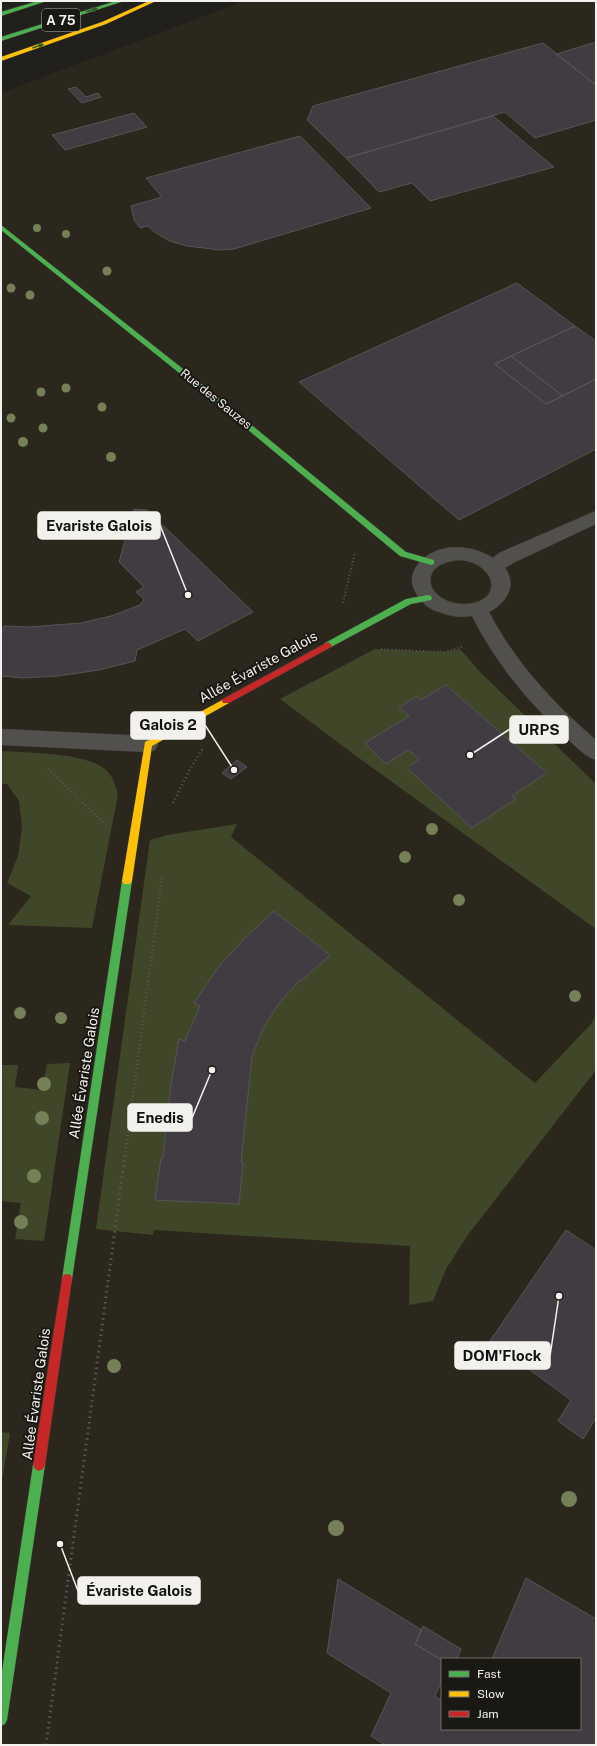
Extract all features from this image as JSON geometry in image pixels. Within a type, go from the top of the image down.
[{"type":"main road","name":"A 75","points":[[1,14],[44,1]]},
{"type":"main road","name":"A 75","points":[[1,39],[121,1]]},
{"type":"main road","points":[[1,59],[104,23],[153,1]]},
{"type":"main road","name":"Rue des Sauzes","points":[[2,228],[184,373],[403,554],[431,562]]},
{"type":"main road","name":"Allée Évariste Galois","points":[[1,1720],[148,744],[409,601],[428,598]]},
{"type":"street","points":[[494,566],[506,558],[596,517]]},
{"type":"street","points":[[462,554],[480,558],[494,566],[501,578],[501,591],[492,602],[478,609],[459,611],[442,607],[428,598],[421,585],[422,572],[431,562],[445,555],[462,554]]},
{"type":"street","points":[[478,609],[490,635],[522,680],[596,752]]},
{"type":"street","points":[[1,737],[148,744]]},
{"type":"path","points":[[343,604],[356,550]]},
{"type":"path","points":[[375,649],[445,652],[460,649],[490,635]]},
{"type":"path","points":[[50,740],[43,764],[114,832],[135,833]]},
{"type":"path","points":[[172,807],[173,801],[188,770],[204,746]]},
{"type":"path","points":[[46,1745],[163,875]]},
{"type":"shaded area","points":[[244,1],[596,1],[596,1745],[1,1745],[1,93]]},
{"type":"green space","points":[[375,649],[445,652],[460,649],[482,674],[596,784],[596,929],[363,761],[280,699]]},
{"type":"green space","points":[[1,751],[42,753],[74,757],[100,765],[108,772],[113,780],[118,795],[92,928],[8,925],[31,896],[7,883],[18,856],[22,827],[19,801],[7,784],[1,784]]},
{"type":"green space","points":[[237,824],[231,837],[535,1083],[591,1024],[596,1014],[596,1070],[467,1236],[446,1269],[433,1301],[409,1305],[410,1246],[154,1230],[153,1235],[96,1229],[150,840],[168,835]]},
{"type":"green space","points":[[70,1063],[44,1241],[15,1239],[21,1203],[1,1201],[1,1065],[18,1065],[15,1087],[42,1090],[47,1064]]},
{"type":"green space","points":[[1,1432],[10,1433],[1,1487]]},
{"type":"building","points":[[596,42],[596,85],[556,54]]},
{"type":"building","points":[[543,43],[596,85],[596,120],[535,138],[505,112],[346,158],[307,120],[313,106]]},
{"type":"building","points":[[76,87],[86,97],[98,93],[101,97],[82,103],[68,89]]},
{"type":"building","points":[[134,113],[147,127],[65,150],[52,135]]},
{"type":"building","points":[[493,116],[554,167],[430,201],[412,183],[379,192],[346,158]]},
{"type":"building","points":[[300,136],[371,208],[234,249],[220,250],[187,246],[170,241],[156,233],[148,226],[140,228],[134,220],[131,206],[162,197],[146,178]]},
{"type":"building","points":[[517,283],[575,326],[495,364],[546,404],[596,379],[596,449],[459,520],[299,382]]},
{"type":"building","points":[[575,326],[596,341],[596,379],[563,396],[511,356]]},
{"type":"building","points":[[511,356],[563,396],[546,404],[495,364]]},
{"type":"building","points":[[134,509],[147,510],[253,612],[198,641],[185,629],[137,650],[135,661],[99,670],[58,676],[23,678],[1,676],[1,635],[4,626],[29,627],[81,623],[111,616],[140,605],[144,599],[136,592],[144,587],[119,562]]},
{"type":"building","points":[[446,685],[547,773],[512,796],[516,799],[472,828],[407,768],[419,759],[408,750],[386,764],[365,743],[409,716],[399,707],[417,696],[421,700]]},
{"type":"building","points":[[237,760],[247,767],[231,779],[222,773]]},
{"type":"building","points":[[274,911],[330,955],[301,981],[300,980],[280,1002],[264,1027],[252,1056],[241,1162],[243,1162],[239,1204],[155,1200],[161,1158],[163,1158],[171,1084],[179,1039],[185,1041],[200,1006],[194,1003],[219,966],[247,936]]},
{"type":"building","points":[[566,1230],[596,1250],[596,1418],[583,1439],[558,1421],[571,1400],[490,1341]]},
{"type":"building","points":[[526,1578],[596,1619],[596,1745],[385,1745],[371,1736],[391,1693],[327,1653],[338,1579],[422,1630],[415,1644],[441,1659],[441,1682],[435,1696],[441,1700],[441,1730],[581,1730],[581,1658],[492,1658]]},
{"type":"building","points":[[423,1626],[461,1649],[457,1658],[441,1658],[441,1659],[415,1644]]},
{"type":"traffic: fast","points":[[1,14],[44,1]]},
{"type":"traffic: fast","points":[[1,39],[121,1]]},
{"type":"traffic: fast","points":[[1,227],[190,378],[403,554],[431,562]]},
{"type":"traffic: fast","points":[[328,645],[409,601],[428,598]]},
{"type":"traffic: fast","points":[[67,1279],[127,881]]},
{"type":"traffic: fast","points":[[1,1720],[39,1465]]},
{"type":"traffic: slow","points":[[1,59],[104,23],[153,1]]},
{"type":"traffic: slow","points":[[127,881],[148,744],[226,701]]},
{"type":"traffic: jam","points":[[226,701],[328,645]]},
{"type":"traffic: jam","points":[[39,1465],[67,1279]]},
{"type":"place","name":"Evariste Galois","points":[[188,595]]},
{"type":"place","name":"URPS","points":[[470,755]]},
{"type":"place","name":"Galois 2","points":[[234,770]]},
{"type":"place","name":"Enedis","points":[[212,1070]]},
{"type":"place","name":"DOM'Flock","points":[[559,1296]]},
{"type":"place","name":"Évariste Galois","points":[[60,1544]]}]
